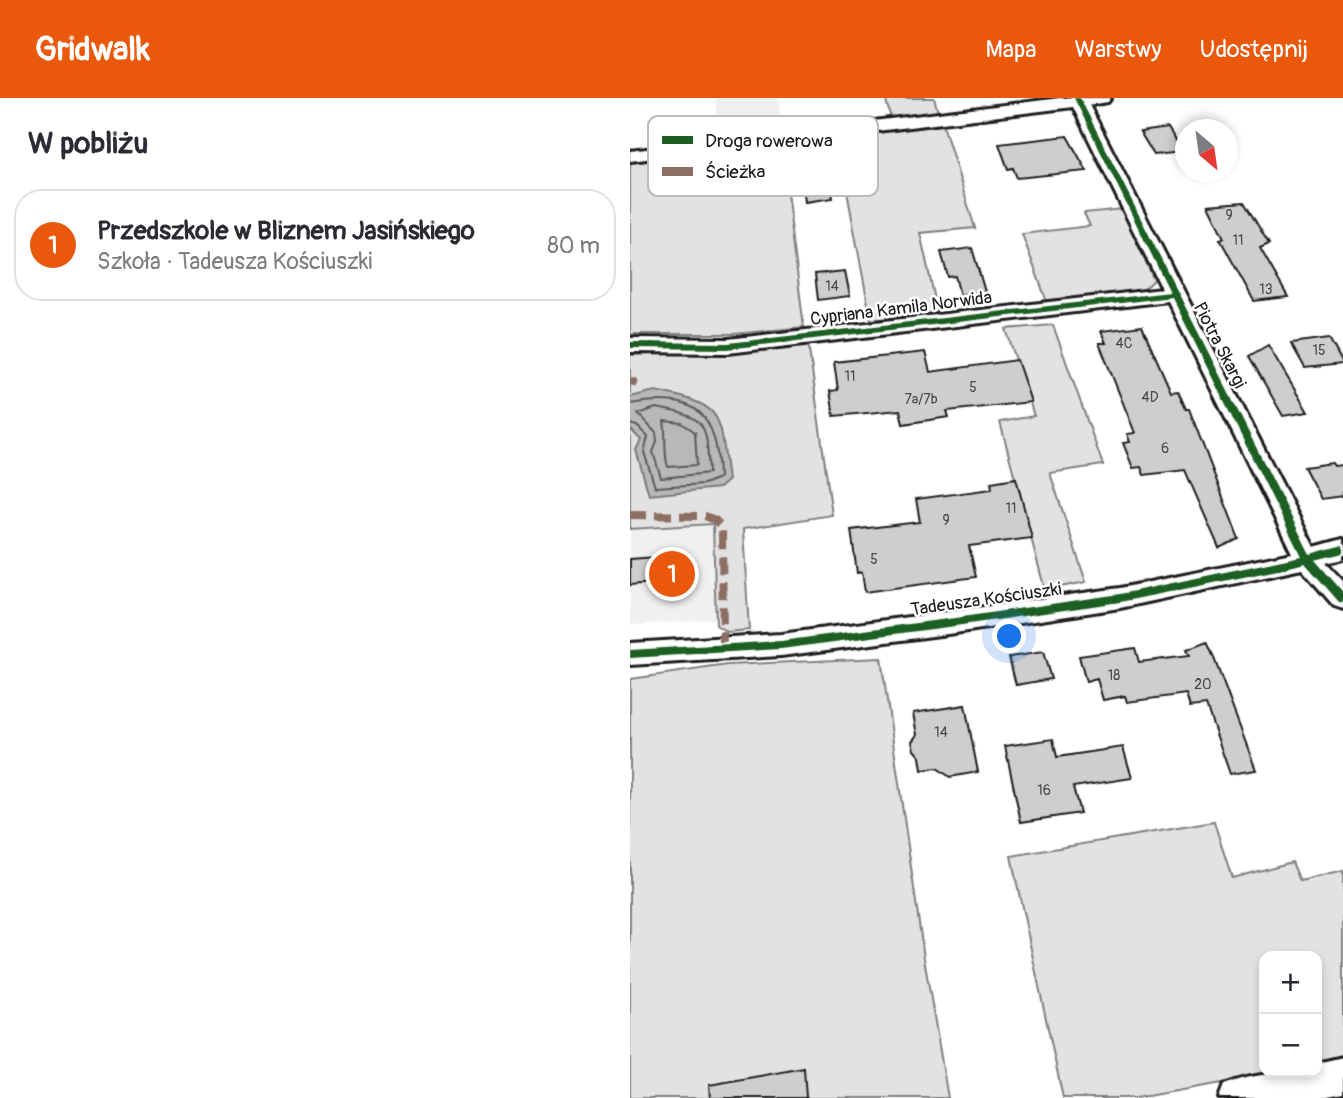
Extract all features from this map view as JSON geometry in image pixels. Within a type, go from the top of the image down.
[{"type":"street","points":[[878,124],[1102,98]]},
{"type":"street","name":"Piotra Skargi","points":[[1078,99],[1307,558],[1343,599]]},
{"type":"street","points":[[630,156],[648,154]]},
{"type":"street","name":"Cypriana Kamila Norwida","points":[[630,345],[728,346],[1175,294]]},
{"type":"street","name":"Tadeusza Kościuszki","points":[[630,654],[780,645],[1120,598],[1343,549]]},
{"type":"street","points":[[1237,1098],[1343,1075]]},
{"type":"shaded area","points":[[716,98],[778,98],[781,116],[717,116]]},
{"type":"shaded area","points":[[885,98],[934,98],[938,112],[891,118]]},
{"type":"shaded area","points":[[943,125],[975,228],[920,233],[938,313],[871,320],[848,196],[878,196],[878,133]]},
{"type":"shaded area","points":[[648,161],[648,196],[787,196],[804,327],[734,334],[630,334],[630,163]]},
{"type":"shaded area","points":[[1122,209],[1154,280],[1142,291],[1047,302],[1022,234],[1090,226],[1084,213]]},
{"type":"shaded area","points":[[1053,325],[1103,465],[1050,473],[1086,582],[1045,590],[1000,422],[1034,416],[1006,329]]},
{"type":"shaded area","points":[[808,342],[832,515],[743,529],[749,630],[727,632],[716,625],[713,524],[630,529],[630,355],[737,350]]},
{"type":"shaded area","points":[[713,524],[716,619],[630,625],[630,529]]},
{"type":"shaded area","points":[[881,658],[924,958],[948,1098],[630,1098],[630,679],[728,665]]},
{"type":"shaded area","points":[[1214,822],[1232,878],[1292,862],[1300,881],[1343,871],[1343,1060],[1322,1064],[1322,951],[1259,951],[1259,1077],[1136,1098],[1063,1098],[1011,856]]},
{"type":"water","points":[[655,391],[696,402],[715,416],[723,440],[728,480],[719,488],[649,495],[636,450],[641,440],[630,429],[630,397]]},
{"type":"building","points":[[1168,128],[1175,139],[1175,153],[1154,155],[1140,132]]},
{"type":"building","points":[[1067,136],[1087,171],[1017,178],[1013,168],[1008,169],[999,144]]},
{"type":"building","points":[[804,196],[833,196],[833,198],[805,202]]},
{"type":"building","points":[[1244,202],[1269,244],[1260,248],[1288,297],[1254,301],[1220,239],[1224,238],[1208,205]]},
{"type":"building","points":[[972,248],[985,292],[960,295],[955,276],[948,277],[941,252]]},
{"type":"building","points":[[845,271],[850,296],[818,300],[815,274]]},
{"type":"building","points":[[1142,326],[1171,392],[1178,391],[1186,409],[1189,409],[1239,539],[1219,548],[1185,470],[1144,475],[1141,467],[1133,468],[1123,443],[1130,442],[1127,434],[1135,433],[1099,343],[1106,343],[1101,331]]},
{"type":"building","points":[[1329,338],[1343,364],[1305,368],[1291,343]]},
{"type":"building","points":[[1268,345],[1308,412],[1283,416],[1249,356]]},
{"type":"building","points":[[925,352],[930,372],[1017,360],[1031,402],[947,411],[949,417],[903,424],[900,410],[834,416],[830,391],[838,390],[834,362]]},
{"type":"building","points":[[1332,463],[1334,466],[1343,465],[1343,496],[1321,499],[1304,467]]},
{"type":"building","points":[[1016,478],[1032,538],[969,546],[976,577],[865,592],[862,572],[857,573],[851,530],[920,522],[916,499],[992,489],[991,482]]},
{"type":"building","points":[[656,557],[653,583],[630,585],[630,559]]},
{"type":"building","points":[[1207,642],[1256,770],[1230,774],[1206,705],[1190,707],[1186,694],[1127,702],[1125,696],[1103,700],[1097,679],[1086,682],[1079,656],[1135,648],[1139,662],[1189,656],[1186,650]]},
{"type":"building","points":[[1043,652],[1051,679],[1016,685],[1009,657]]},
{"type":"building","points":[[965,705],[978,772],[950,777],[937,768],[922,770],[920,757],[914,750],[912,741],[917,735],[913,713]]},
{"type":"building","points":[[1053,739],[1057,757],[1123,747],[1132,778],[1073,787],[1080,813],[1021,822],[1005,746]]},
{"type":"building","points":[[804,1068],[806,1098],[710,1098],[709,1085]]},
{"type":"marked path","points":[[630,381],[637,383]]},
{"type":"marked path","points":[[630,515],[705,516],[722,527],[723,648]]},
{"type":"cycle path","points":[[1077,98],[1307,558],[1343,599]]},
{"type":"cycle path","points":[[630,345],[728,346],[1175,294]]},
{"type":"cycle path","points":[[630,654],[781,645],[1120,598],[1278,566],[1343,549]]},
{"type":"place","name":"Przedszkole w Bliznem Jasińskiego","points":[[672,574]]}]
